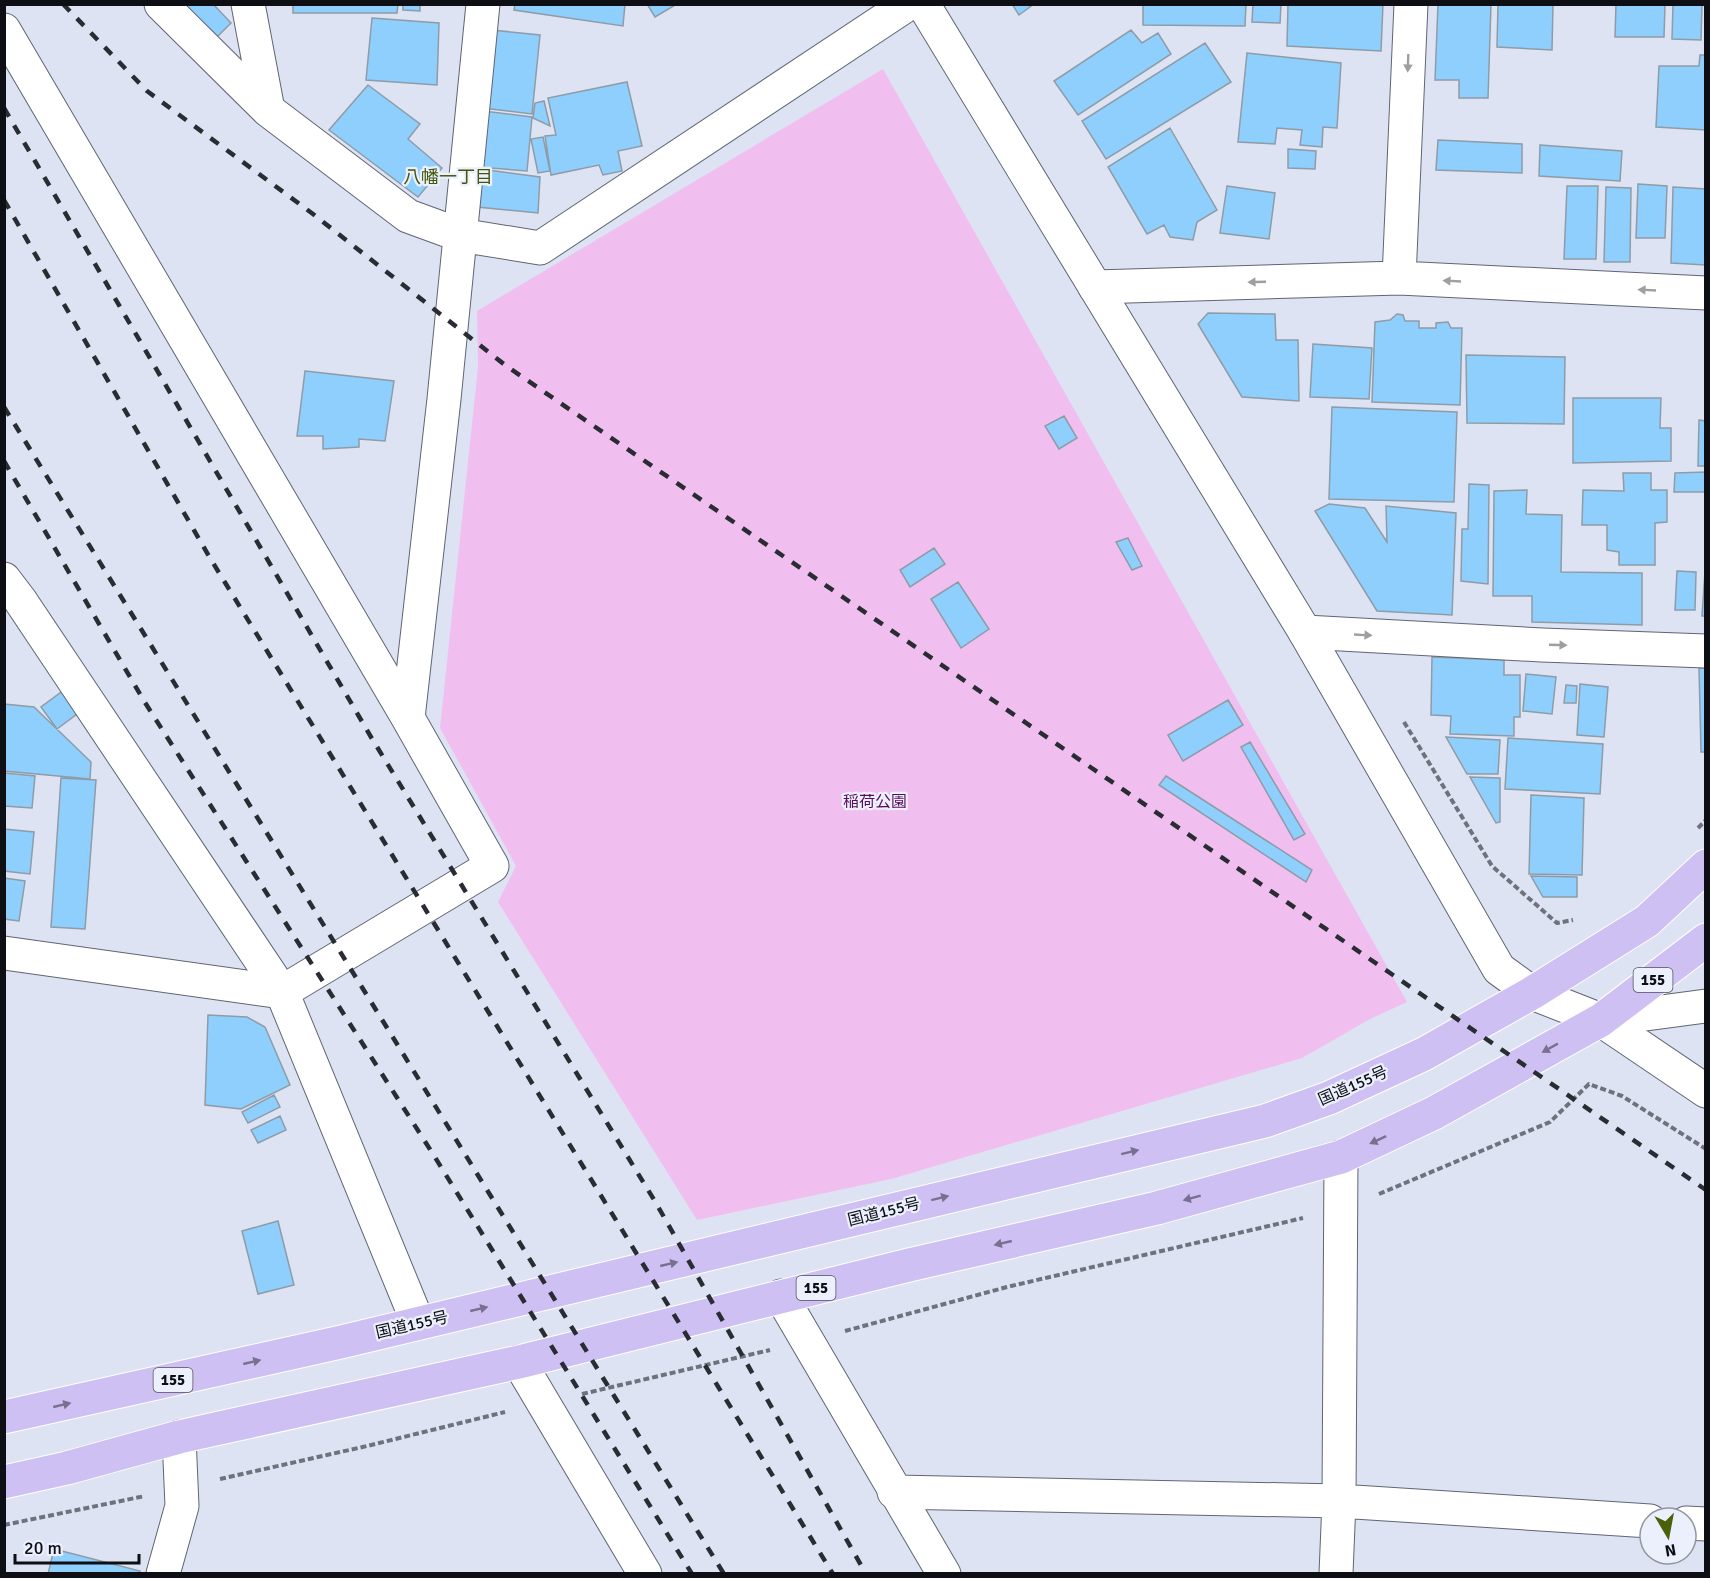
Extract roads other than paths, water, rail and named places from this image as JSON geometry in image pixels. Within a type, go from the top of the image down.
[{"type":"highway","name":"国道155号","points":[[4,1417],[418,1323],[1265,1121],[1329,1098],[1424,1054],[1532,993],[1647,921],[1706,866]]},
{"type":"highway","name":"155","points":[[4,1482],[68,1468],[179,1437],[519,1362],[781,1296],[1157,1208],[1341,1157],[1434,1113],[1601,1020],[1706,940]]},
{"type":"street","points":[[161,4],[268,110],[408,216],[459,235],[540,248],[908,4]]},
{"type":"street","points":[[248,4],[268,110]]},
{"type":"street","points":[[408,718],[444,399],[483,4]]},
{"type":"street","points":[[923,4],[1305,632],[1499,969],[1532,993],[1601,1020],[1706,1091]]},
{"type":"street","points":[[1399,278],[1411,4]]},
{"type":"street","points":[[4,30],[408,718],[492,866],[282,992],[4,953]]},
{"type":"street","points":[[1095,287],[1399,278],[1706,293]]},
{"type":"street","points":[[4,579],[27,609],[282,992],[418,1323]]},
{"type":"street","points":[[1305,632],[1706,651]]},
{"type":"street","points":[[1601,1020],[1706,1006]]},
{"type":"street","points":[[1336,1574],[1339,1501],[1341,1157]]},
{"type":"street","points":[[781,1296],[944,1574]]},
{"type":"street","points":[[519,1362],[645,1574]]},
{"type":"street","points":[[163,1574],[182,1506],[179,1437]]},
{"type":"street","points":[[894,1492],[1339,1501],[1638,1520]]},
{"type":"railway","points":[[63,4],[147,91],[313,214],[505,365],[1706,1190]]},
{"type":"railway","points":[[4,108],[371,737],[656,1203],[866,1574]]},
{"type":"railway","points":[[4,200],[210,558],[833,1574]]},
{"type":"railway","points":[[4,407],[724,1574]]},
{"type":"railway","points":[[4,461],[144,701],[433,1154],[692,1574]]},
{"type":"district","name":"八幡一丁目","points":[[448,177]]},
{"type":"park label","name":"稲荷公園","points":[[875,802]]}]
